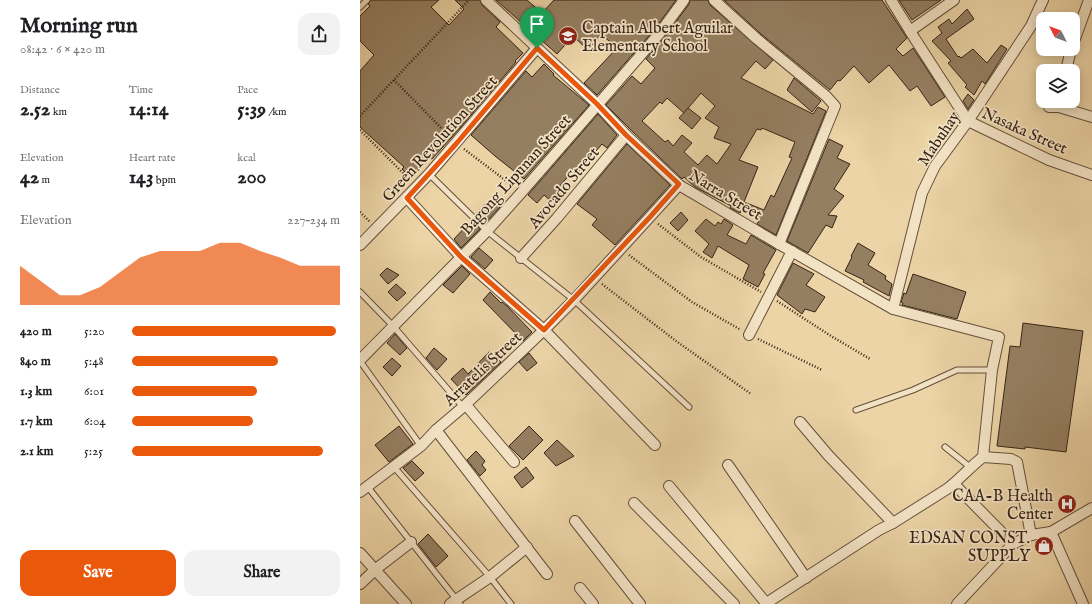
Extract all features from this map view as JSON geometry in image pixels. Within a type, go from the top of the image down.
[{"type":"street","name":"Narra Street","points":[[486,0],[510,17],[537,48],[597,104],[626,135],[679,184],[779,244],[894,308],[999,337],[992,370]]},
{"type":"street","name":"Bagong Lipunan Street","points":[[360,361],[487,231],[659,34],[684,0]]},
{"type":"street","points":[[714,0],[757,39],[826,96],[835,106],[779,244]]},
{"type":"street","points":[[910,31],[954,0]]},
{"type":"street","name":"Mabuhay","points":[[894,308],[922,193],[936,166],[968,121],[1031,26],[1043,0]]},
{"type":"street","points":[[1080,25],[1089,0]]},
{"type":"street","points":[[894,1],[910,31],[968,121]]},
{"type":"street","name":"Green Revolution Street","points":[[360,245],[429,174],[537,48]]},
{"type":"street","points":[[1070,108],[1092,117]]},
{"type":"street","name":"Nasaka Street","points":[[968,121],[1049,160],[1092,176]]},
{"type":"street","name":"Avocado Street","points":[[521,258],[626,135]]},
{"type":"street","name":"Arratelis Street","points":[[364,489],[420,446],[436,430],[465,406],[544,330],[574,300],[679,184]]},
{"type":"street","points":[[407,198],[461,257],[544,330],[655,445]]},
{"type":"street","points":[[749,335],[792,251]]},
{"type":"street","points":[[669,486],[766,604],[879,530],[893,524],[954,484],[983,457],[992,370]]},
{"type":"street","points":[[465,406],[514,462]]},
{"type":"street","points":[[800,422],[828,455],[893,524]]},
{"type":"street","points":[[436,430],[547,574]]},
{"type":"street","points":[[983,457],[1011,459],[1017,462],[1031,535]]},
{"type":"street","points":[[728,465],[806,578]]},
{"type":"street","points":[[954,484],[1013,544]]},
{"type":"street","points":[[634,503],[734,604]]},
{"type":"street","points":[[957,604],[1013,544],[1031,535],[1051,532],[1092,508]]},
{"type":"street","points":[[575,521],[640,604]]},
{"type":"street","points":[[1051,532],[1083,604]]},
{"type":"street","points":[[360,584],[376,569],[411,542]]},
{"type":"street","points":[[456,602],[527,547]]},
{"type":"street","points":[[360,552],[406,604]]},
{"type":"street","points":[[580,588],[593,604]]},
{"type":"lane","points":[[360,7],[367,0]]},
{"type":"lane","points":[[429,174],[487,231],[574,300],[689,407]]},
{"type":"lane","points":[[360,292],[394,327],[465,406]]},
{"type":"lane","points":[[360,361],[420,446]]},
{"type":"lane","points":[[856,410],[913,390],[957,370],[992,370]]},
{"type":"lane","points":[[944,447],[970,468]]},
{"type":"lane","points":[[394,467],[512,604]]},
{"type":"lane","points":[[364,489],[411,542],[456,602]]},
{"type":"path","points":[[360,116],[469,0]]},
{"type":"path","points":[[360,130],[417,186]]},
{"type":"path","points":[[621,248],[692,302],[749,335],[822,370]]},
{"type":"path","points":[[594,277],[676,341],[751,394]]},
{"type":"building","points":[[371,0],[439,0],[431,7],[449,25],[464,9],[455,0],[480,0],[482,5],[500,22],[496,27],[523,53],[460,128],[432,159],[430,158],[411,178],[402,169],[404,167],[360,127],[360,71],[374,55],[360,41],[360,16],[370,6],[368,4]]},
{"type":"building","points":[[496,0],[527,0],[542,13],[554,0],[676,0],[654,30],[597,95],[584,83],[617,48],[601,34],[588,50],[573,36],[557,54]]},
{"type":"building","points":[[690,0],[708,0],[710,5],[773,60],[765,69],[756,61],[741,78],[813,114],[818,107],[826,111],[776,235],[757,224],[760,219],[742,209],[740,213],[730,208],[731,206],[695,187],[684,177],[682,179],[606,105],[632,76],[641,84],[655,68],[646,59],[664,38],[689,4]],"holes":[[[701,93],[715,106],[705,118],[719,127],[714,138],[731,144],[717,164],[707,155],[698,165],[684,152],[692,143],[682,135],[673,146],[668,140],[665,142],[642,121],[660,102],[662,104],[667,98],[684,113]],[[762,128],[795,142],[789,157],[792,158],[774,197],[771,195],[764,210],[744,202],[758,167],[739,160],[757,129],[761,130]]]},
{"type":"building","points":[[724,0],[882,0],[907,38],[896,49],[903,56],[913,48],[945,97],[931,106],[917,86],[910,91],[889,65],[869,83],[854,66],[840,81],[838,80],[830,90],[761,34]]},
{"type":"building","points":[[899,0],[941,0],[912,20]]},
{"type":"building","points":[[967,9],[974,19],[946,39],[958,57],[959,56],[961,58],[973,49],[987,63],[1001,45],[1007,49],[985,84],[982,81],[974,95],[965,87],[967,85],[948,63],[951,61],[932,41],[942,33],[938,27],[949,19],[952,24]]},
{"type":"building","points":[[544,64],[554,74],[553,75],[589,105],[524,179],[471,135],[526,71],[532,77]]},
{"type":"building","points":[[794,78],[821,101],[812,112],[787,90]]},
{"type":"building","points":[[968,94],[974,100],[968,109],[963,101]]},
{"type":"building","points":[[688,108],[701,118],[692,129],[679,118]]},
{"type":"building","points":[[598,114],[617,135],[607,148],[602,144],[577,173],[574,170],[557,189],[560,192],[552,202],[544,195],[537,203],[528,195]]},
{"type":"building","points":[[829,139],[843,146],[837,158],[850,164],[834,189],[844,196],[828,215],[837,216],[832,228],[826,225],[808,253],[787,241]]},
{"type":"building","points":[[627,144],[670,185],[615,245],[592,225],[597,219],[577,204]]},
{"type":"building","points":[[490,199],[500,207],[485,223],[476,214]]},
{"type":"building","points":[[681,212],[688,220],[678,231],[670,223]]},
{"type":"building","points":[[706,219],[715,226],[718,222],[721,224],[724,219],[733,225],[727,235],[746,244],[751,235],[776,250],[763,273],[765,274],[758,287],[743,279],[749,265],[718,246],[712,258],[703,252],[709,244],[695,231]]},
{"type":"building","points":[[471,221],[480,229],[461,248],[454,239]]},
{"type":"building","points":[[858,243],[875,253],[868,265],[886,276],[885,279],[892,284],[889,296],[863,282],[864,280],[845,271]]},
{"type":"building","points":[[479,248],[493,260],[485,269],[471,257]]},
{"type":"building","points":[[793,263],[814,274],[806,285],[825,297],[815,312],[805,309],[802,314],[777,295]]},
{"type":"building","points":[[462,266],[470,274],[453,293],[443,285]]},
{"type":"building","points":[[387,268],[399,275],[388,284],[380,275]]},
{"type":"building","points":[[913,274],[966,292],[957,319],[902,305],[903,303],[901,302],[904,293],[906,294]]},
{"type":"building","points":[[396,284],[406,293],[397,301],[388,292]]},
{"type":"building","points":[[490,292],[501,303],[502,302],[507,306],[532,332],[523,341],[483,300]]},
{"type":"building","points":[[1023,323],[1083,331],[1066,452],[1025,447],[1025,449],[997,446],[1010,346],[1020,347]]},
{"type":"building","points":[[395,334],[407,348],[400,355],[387,343]]},
{"type":"building","points":[[434,348],[447,359],[437,370],[426,358]]},
{"type":"building","points":[[490,351],[501,362],[466,395],[451,379],[463,368],[468,374]]},
{"type":"building","points":[[529,353],[537,363],[527,371],[519,362]]},
{"type":"building","points":[[392,358],[401,366],[392,376],[383,367]]},
{"type":"building","points":[[399,426],[413,444],[389,462],[375,445]]},
{"type":"building","points":[[529,426],[543,440],[523,460],[509,446]]},
{"type":"building","points":[[557,440],[574,456],[556,466],[544,453]]},
{"type":"building","points":[[476,451],[485,461],[482,465],[486,470],[480,476],[467,460]]},
{"type":"building","points":[[412,461],[424,473],[415,481],[403,468]]},
{"type":"building","points":[[526,467],[534,478],[522,488],[514,477]]},
{"type":"building","points":[[428,534],[448,556],[436,567],[418,544]]},
{"type":"place","name":"Captain Albert Aguilar Elementary School","points":[[568,36]]},
{"type":"place","name":"CAA-B Health Center","points":[[1067,504]]},
{"type":"place","name":"EDSAN CONST. SUPPLY","points":[[1044,546]]},
{"type":"route","points":[[537,48],[597,104],[626,135],[679,184],[574,300],[544,330],[461,257],[407,198],[456,144],[537,48]]}]
